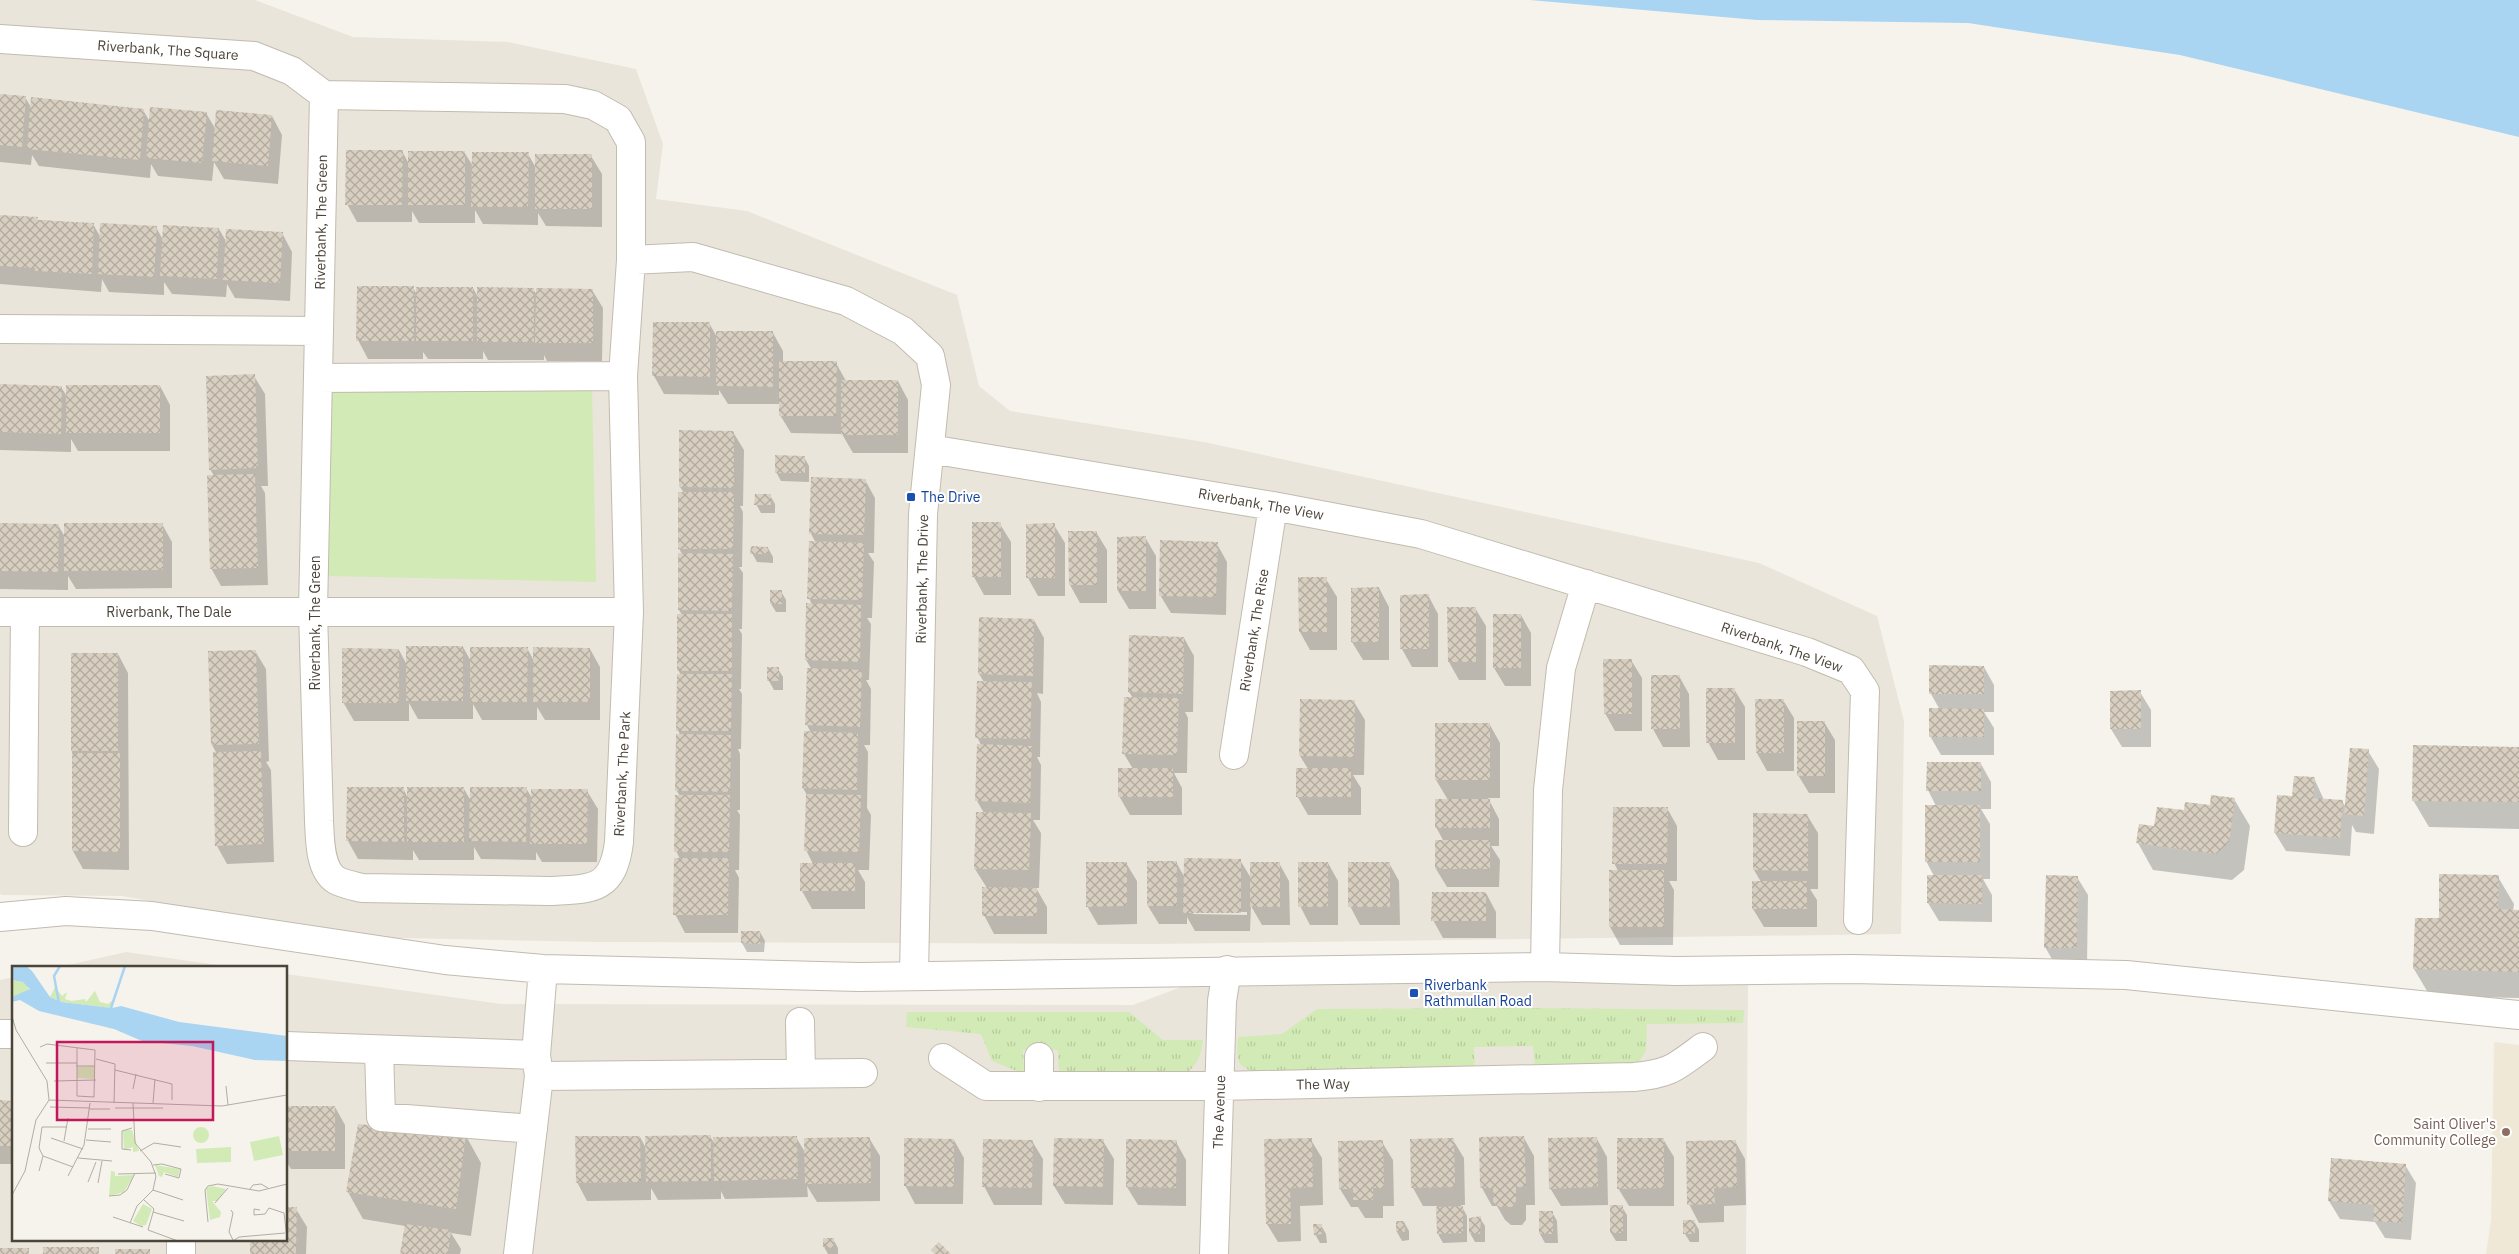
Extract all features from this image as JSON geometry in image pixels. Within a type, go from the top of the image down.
[{"type":"street","name":"Riverbank, The Square","points":[[0,40],[254,56],[292,71],[324,96]]},
{"type":"street","name":"Riverbank, The Park","points":[[324,96],[565,99],[593,105],[618,118],[631,142],[631,260],[623,376],[629,612],[619,842],[612,871],[602,883],[580,889],[549,891],[362,888],[335,879],[327,866]]},
{"type":"street","name":"Riverbank, The Green","points":[[324,96],[313,611],[319,821],[321,849],[327,866]]},
{"type":"street","name":"Riverbank, The Drive","points":[[631,260],[693,257],[846,300],[903,331],[930,356],[936,385],[923,514],[914,975]]},
{"type":"street","points":[[0,329],[319,332]]},
{"type":"street","points":[[318,378],[623,376]]},
{"type":"street","name":"Riverbank, The View","points":[[930,449],[1273,506],[1421,534],[1807,652],[1851,670],[1865,691],[1858,920]]},
{"type":"street","name":"Riverbank, The Rise","points":[[1234,755],[1273,506]]},
{"type":"street","points":[[1545,967],[1548,790],[1561,668],[1586,584]]},
{"type":"street","name":"Riverbank, The Dale","points":[[23,832],[12,791],[13,612],[629,612]]},
{"type":"street","points":[[0,917],[66,911],[143,915],[445,960],[543,969],[859,977],[1226,970],[1545,967],[1676,971],[1852,969],[2126,975],[2519,1015]]},
{"type":"street","points":[[518,1254],[533,1129],[543,969]]},
{"type":"street","name":"The Avenue","points":[[1214,1254],[1223,994],[1226,970]]},
{"type":"street","points":[[800,1022],[801,1072]]},
{"type":"street","points":[[288,1046],[378,1050],[538,1065],[863,1072]]},
{"type":"street","name":"The Way","points":[[943,1058],[986,1086],[1220,1086],[1634,1077],[1661,1074],[1679,1065],[1703,1047]]},
{"type":"street","points":[[378,1050],[381,1117],[533,1129]]},
{"type":"street","points":[[1039,1057],[1039,1087]]},
{"type":"shaded area","points":[[0,0],[255,0],[353,37],[508,42],[636,69],[663,144],[656,199],[747,211],[957,295],[979,386],[1010,411],[1204,442],[1759,563],[1877,616],[1904,721],[1901,934],[1153,944],[601,942],[353,937],[122,896],[2,895],[0,894]]},
{"type":"shaded area","points":[[126,952],[224,966],[64,966]]},
{"type":"shaded area","points":[[1227,970],[1748,978],[1746,1254],[0,1254],[0,980],[12,977],[12,1242],[288,1242],[288,974],[501,1004],[1133,1005]]},
{"type":"shaded area","name":"Saint Oliver's Community College","points":[[2494,1042],[2519,1045],[2519,1254],[2486,1254],[2491,1220]]},
{"type":"green space","points":[[592,386],[596,582],[325,576],[328,390]]},
{"type":"green space","points":[[1317,1009],[1744,1010],[1743,1023],[1647,1024],[1646,1050],[1638,1064],[1535,1068],[1533,1046],[1474,1047],[1475,1069],[1257,1072],[1244,1067],[1238,1060],[1238,1037],[1282,1034]]},
{"type":"green space","points":[[907,1012],[1129,1012],[1163,1040],[1203,1040],[1198,1060],[1184,1076],[1059,1075],[1058,1050],[1023,1050],[1024,1074],[992,1061],[981,1034],[906,1027]]},
{"type":"water","points":[[1530,0],[2519,0],[2519,137],[2180,55],[1968,23],[1757,20]]},
{"type":"building","points":[[0,94],[26,96],[22,147],[0,145]]},
{"type":"building","points":[[31,97],[144,109],[140,160],[27,149]]},
{"type":"building","points":[[150,107],[207,112],[202,163],[146,158]]},
{"type":"building","points":[[216,110],[272,115],[268,166],[212,161]]},
{"type":"building","points":[[346,150],[403,150],[402,205],[345,205]]},
{"type":"building","points":[[408,151],[465,151],[465,205],[408,205]]},
{"type":"building","points":[[472,152],[529,152],[528,207],[471,207]]},
{"type":"building","points":[[535,154],[592,154],[592,209],[535,209]]},
{"type":"building","points":[[0,215],[38,217],[37,220],[94,223],[92,274],[35,271],[35,268],[0,266]]},
{"type":"building","points":[[100,223],[157,226],[154,277],[98,274]]},
{"type":"building","points":[[163,225],[219,228],[217,279],[160,276]]},
{"type":"building","points":[[226,229],[283,232],[280,283],[223,280]]},
{"type":"building","points":[[357,286],[414,286],[414,341],[356,341]]},
{"type":"building","points":[[416,287],[473,287],[473,341],[416,341]]},
{"type":"building","points":[[477,287],[534,288],[534,342],[477,342]]},
{"type":"building","points":[[536,288],[593,289],[593,343],[535,343]]},
{"type":"building","points":[[653,322],[710,322],[710,377],[652,376]]},
{"type":"building","points":[[716,331],[773,331],[773,387],[716,386]]},
{"type":"building","points":[[779,361],[837,361],[836,416],[779,416]]},
{"type":"building","points":[[255,374],[258,468],[209,470],[206,376]]},
{"type":"building","points":[[841,380],[898,380],[898,435],[841,435]]},
{"type":"building","points":[[0,384],[62,386],[61,434],[0,432]]},
{"type":"building","points":[[66,385],[160,385],[160,433],[66,433]]},
{"type":"building","points":[[679,430],[734,431],[734,488],[679,487]]},
{"type":"building","points":[[775,455],[805,456],[805,473],[775,473]]},
{"type":"building","points":[[255,474],[258,568],[210,569],[207,475]]},
{"type":"building","points":[[811,477],[866,479],[864,535],[809,534]]},
{"type":"building","points":[[678,492],[734,492],[733,549],[678,549]]},
{"type":"building","points":[[755,494],[771,494],[771,505],[754,505]]},
{"type":"building","points":[[972,522],[1001,522],[1001,577],[972,577]]},
{"type":"building","points":[[0,523],[59,524],[58,572],[0,571]]},
{"type":"building","points":[[64,523],[163,523],[163,570],[64,571]]},
{"type":"building","points":[[1055,523],[1055,578],[1026,578],[1026,524]]},
{"type":"building","points":[[1068,531],[1097,531],[1097,585],[1069,585]]},
{"type":"building","points":[[1146,536],[1146,591],[1117,591],[1117,537]]},
{"type":"building","points":[[1160,540],[1218,542],[1216,597],[1159,596]]},
{"type":"building","points":[[809,541],[864,543],[862,600],[807,599]]},
{"type":"building","points":[[751,546],[768,547],[768,554],[750,554]]},
{"type":"building","points":[[678,553],[733,554],[732,611],[678,610]]},
{"type":"building","points":[[1298,577],[1327,577],[1327,632],[1299,632]]},
{"type":"building","points":[[1379,587],[1379,642],[1351,642],[1351,588]]},
{"type":"building","points":[[770,590],[782,590],[782,604],[770,604]]},
{"type":"building","points":[[1429,594],[1429,649],[1400,649],[1400,595]]},
{"type":"building","points":[[806,603],[861,605],[860,662],[805,660]]},
{"type":"building","points":[[1447,607],[1476,607],[1476,662],[1448,662]]},
{"type":"building","points":[[677,614],[732,614],[732,671],[677,671]]},
{"type":"building","points":[[1493,614],[1521,614],[1521,668],[1493,668]]},
{"type":"building","points":[[979,617],[1034,619],[1033,676],[978,674]]},
{"type":"building","points":[[1129,635],[1184,637],[1183,694],[1128,692]]},
{"type":"building","points":[[406,646],[463,646],[463,701],[406,701]]},
{"type":"building","points":[[470,647],[528,647],[527,702],[470,702]]},
{"type":"building","points":[[533,647],[590,648],[590,702],[533,702]]},
{"type":"building","points":[[342,648],[399,649],[399,703],[342,703]]},
{"type":"building","points":[[256,650],[259,744],[211,745],[208,651]]},
{"type":"building","points":[[71,653],[118,653],[118,751],[71,751]]},
{"type":"building","points":[[1603,659],[1632,659],[1632,714],[1604,714]]},
{"type":"building","points":[[1929,665],[1984,666],[1984,694],[1929,694]]},
{"type":"building","points":[[767,667],[779,667],[779,681],[767,681]]},
{"type":"building","points":[[807,668],[862,670],[860,727],[805,725]]},
{"type":"building","points":[[677,674],[732,674],[731,731],[676,731]]},
{"type":"building","points":[[1651,675],[1680,675],[1680,729],[1651,729]]},
{"type":"building","points":[[977,681],[1032,682],[1030,739],[975,738]]},
{"type":"building","points":[[1706,688],[1735,688],[1735,743],[1706,743]]},
{"type":"building","points":[[2141,690],[2141,729],[2110,729],[2110,691]]},
{"type":"building","points":[[1124,697],[1179,698],[1177,755],[1122,754]]},
{"type":"building","points":[[1300,699],[1355,700],[1354,757],[1299,756]]},
{"type":"building","points":[[1755,699],[1784,699],[1784,753],[1756,753]]},
{"type":"building","points":[[1929,708],[1984,709],[1984,737],[1929,737]]},
{"type":"building","points":[[1797,721],[1825,721],[1825,776],[1797,776]]},
{"type":"building","points":[[1435,723],[1490,723],[1490,780],[1435,780]]},
{"type":"building","points":[[804,731],[858,733],[857,790],[802,788]]},
{"type":"building","points":[[676,734],[731,735],[730,792],[675,791]]},
{"type":"building","points":[[977,744],[1032,746],[1030,803],[975,801]]},
{"type":"building","points":[[2413,745],[2519,747],[2519,802],[2412,801]]},
{"type":"building","points":[[2350,748],[2369,749],[2364,816],[2344,814]]},
{"type":"building","points":[[261,751],[264,844],[215,846],[213,752]]},
{"type":"building","points":[[72,753],[120,753],[120,852],[72,851]]},
{"type":"building","points":[[1927,762],[1981,762],[1981,791],[1926,791]]},
{"type":"building","points":[[1118,768],[1173,768],[1173,797],[1118,797]]},
{"type":"building","points":[[1296,768],[1351,768],[1351,797],[1296,797]]},
{"type":"building","points":[[2294,776],[2315,777],[2313,798],[2343,800],[2340,838],[2274,833],[2277,795],[2292,796]]},
{"type":"building","points":[[347,787],[404,787],[404,842],[346,841]]},
{"type":"building","points":[[407,787],[464,787],[464,842],[407,842]]},
{"type":"building","points":[[470,787],[527,787],[526,842],[469,841]]},
{"type":"building","points":[[531,789],[588,789],[587,844],[530,844]]},
{"type":"building","points":[[806,794],[861,795],[859,852],[804,851]]},
{"type":"building","points":[[675,795],[730,795],[729,852],[674,852]]},
{"type":"building","points":[[2211,795],[2235,798],[2229,843],[2216,854],[2136,843],[2139,824],[2154,826],[2157,807],[2184,810],[2185,802],[2210,805]]},
{"type":"building","points":[[1435,799],[1490,799],[1490,828],[1435,828]]},
{"type":"building","points":[[1925,805],[1980,805],[1980,862],[1925,862]]},
{"type":"building","points":[[1613,807],[1668,807],[1667,864],[1612,864]]},
{"type":"building","points":[[976,812],[1031,813],[1029,870],[974,869]]},
{"type":"building","points":[[1753,813],[1808,814],[1808,871],[1753,870]]},
{"type":"building","points":[[1435,840],[1490,840],[1490,869],[1435,869]]},
{"type":"building","points":[[674,858],[729,858],[728,915],[673,915]]},
{"type":"building","points":[[1184,858],[1241,859],[1241,913],[1183,913]]},
{"type":"building","points":[[1147,861],[1177,861],[1177,906],[1147,906]]},
{"type":"building","points":[[1086,862],[1127,862],[1127,906],[1086,907]]},
{"type":"building","points":[[1250,862],[1280,862],[1280,907],[1250,907]]},
{"type":"building","points":[[1298,862],[1328,862],[1328,907],[1298,907]]},
{"type":"building","points":[[1348,862],[1390,862],[1390,907],[1348,907]]},
{"type":"building","points":[[800,863],[855,863],[855,891],[800,891]]},
{"type":"building","points":[[1609,870],[1664,870],[1664,927],[1609,927]]},
{"type":"building","points":[[2439,874],[2499,875],[2498,909],[2519,910],[2519,972],[2413,969],[2415,918],[2439,918]]},
{"type":"building","points":[[1927,875],[1982,875],[1982,904],[1927,903]]},
{"type":"building","points":[[2046,875],[2078,876],[2077,948],[2044,948]]},
{"type":"building","points":[[1752,881],[1807,881],[1807,909],[1752,909]]},
{"type":"building","points":[[982,887],[1037,888],[1037,916],[982,916]]},
{"type":"building","points":[[1432,892],[1486,892],[1486,921],[1431,921]]},
{"type":"building","points":[[741,931],[760,931],[760,944],[741,943]]},
{"type":"building","points":[[0,1100],[12,1101],[12,1146],[0,1146]]},
{"type":"building","points":[[288,1106],[335,1106],[335,1151],[288,1151]]},
{"type":"building","points":[[358,1124],[466,1135],[456,1209],[346,1192]]},
{"type":"building","points":[[711,1135],[711,1181],[646,1182],[645,1136]]},
{"type":"building","points":[[575,1136],[640,1136],[641,1182],[576,1183]]},
{"type":"building","points":[[797,1136],[798,1179],[714,1181],[713,1137]]},
{"type":"building","points":[[1524,1136],[1526,1187],[1516,1187],[1516,1201],[1512,1207],[1500,1207],[1493,1202],[1493,1188],[1480,1188],[1479,1137]]},
{"type":"building","points":[[870,1137],[871,1183],[805,1184],[804,1138]]},
{"type":"building","points":[[1597,1137],[1598,1187],[1549,1189],[1548,1138]]},
{"type":"building","points":[[904,1138],[954,1139],[954,1187],[904,1186]]},
{"type":"building","points":[[1054,1138],[1104,1139],[1103,1187],[1053,1186]]},
{"type":"building","points":[[1312,1138],[1313,1187],[1290,1188],[1291,1224],[1266,1224],[1264,1139]]},
{"type":"building","points":[[1454,1138],[1455,1187],[1411,1188],[1410,1139]]},
{"type":"building","points":[[1617,1138],[1664,1138],[1664,1188],[1617,1189]]},
{"type":"building","points":[[983,1139],[1033,1140],[1032,1188],[982,1187]]},
{"type":"building","points":[[1126,1139],[1177,1140],[1176,1188],[1126,1187]]},
{"type":"building","points":[[1383,1140],[1384,1188],[1373,1188],[1373,1200],[1353,1200],[1353,1189],[1339,1189],[1338,1141]]},
{"type":"building","points":[[1736,1140],[1737,1187],[1714,1188],[1715,1204],[1687,1205],[1686,1141]]},
{"type":"building","points":[[2331,1158],[2406,1164],[2402,1223],[2373,1221],[2374,1205],[2328,1201]]},
{"type":"building","points":[[1610,1205],[1623,1205],[1623,1233],[1610,1233]]},
{"type":"building","points":[[1463,1206],[1463,1233],[1437,1234],[1436,1207]]},
{"type":"building","points":[[288,1207],[297,1207],[296,1254],[250,1254],[250,1242],[288,1242]]},
{"type":"building","points":[[1539,1211],[1553,1211],[1553,1234],[1539,1234]]},
{"type":"building","points":[[1481,1216],[1480,1234],[1469,1233],[1469,1218]]},
{"type":"building","points":[[1683,1220],[1695,1220],[1695,1234],[1683,1234]]},
{"type":"building","points":[[1396,1221],[1404,1221],[1405,1232],[1396,1232]]},
{"type":"building","points":[[405,1224],[451,1230],[448,1254],[400,1254]]},
{"type":"building","points":[[1313,1224],[1322,1224],[1322,1234],[1314,1235]]},
{"type":"building","points":[[823,1238],[834,1238],[834,1248],[823,1247]]},
{"type":"building","points":[[939,1242],[951,1254],[935,1254],[931,1250]]},
{"type":"building","points":[[43,1247],[99,1247],[99,1254],[43,1254]]},
{"type":"building","points":[[0,1248],[29,1248],[29,1254],[0,1254]]},
{"type":"building","points":[[115,1249],[150,1249],[150,1254],[115,1254]]},
{"type":"place","name":"The Drive","points":[[911,497]]},
{"type":"place","name":"Riverbank Rathmullan Road","points":[[1414,993]]},
{"type":"place","name":"Saint Oliver's Community College","points":[[2506,1132]]}]
